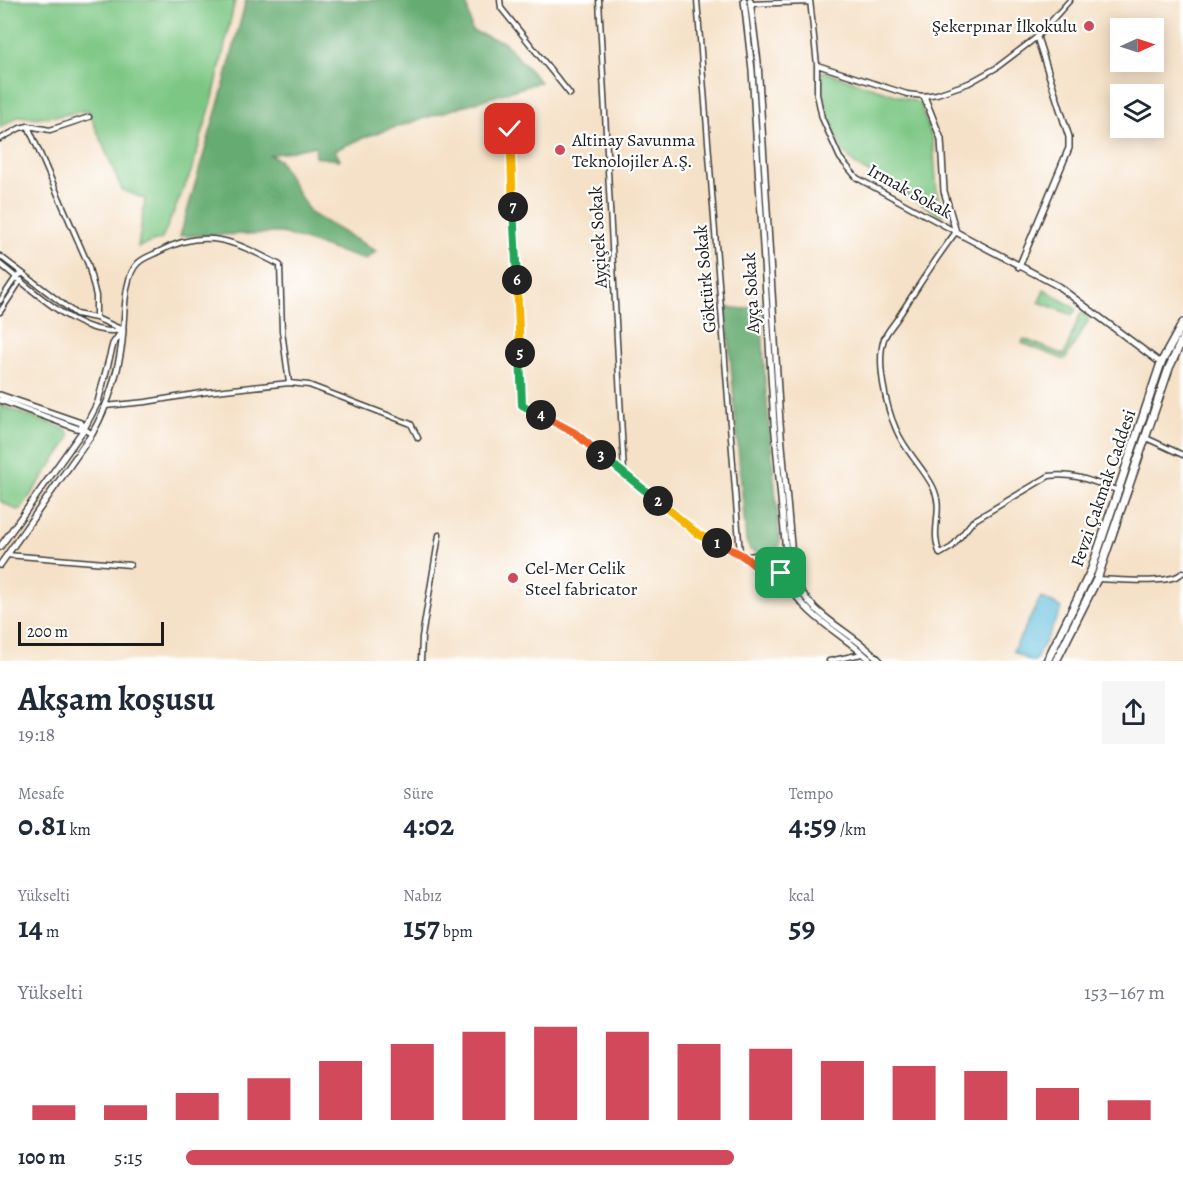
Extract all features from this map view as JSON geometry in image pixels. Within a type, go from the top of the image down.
[{"type":"main road","name":"Fevzi Çakmak Caddesi","points":[[1047,661],[1091,572],[1161,363],[1183,323]]},
{"type":"main road","name":"Fevzi Çakmak Caddesi","points":[[1056,661],[1097,579],[1169,368],[1183,338]]},
{"type":"street","points":[[500,0],[501,8],[570,93]]},
{"type":"street","name":"Ayçiçek Sokak","points":[[599,0],[624,473]]},
{"type":"street","name":"Göktürk Sokak","points":[[697,0],[742,556]]},
{"type":"street","points":[[817,65],[907,94],[924,96],[937,94],[969,83],[996,68],[1037,37],[1070,0]]},
{"type":"street","points":[[747,2],[810,1]]},
{"type":"street","name":"Irmak Sokak","points":[[810,1],[817,65],[817,94],[822,118],[840,158],[858,178],[956,232]]},
{"type":"street","name":"Ayça Sokak","points":[[747,2],[758,62],[762,114],[774,423],[789,558],[797,586],[816,609],[879,661]]},
{"type":"street","name":"Ayça Sokak","points":[[747,2],[768,271]]},
{"type":"street","points":[[1019,267],[1070,148],[1069,137],[1037,37]]},
{"type":"street","points":[[924,96],[941,139],[944,191],[956,232],[1058,286],[1169,368]]},
{"type":"street","points":[[0,140],[20,128],[28,126],[50,130],[89,117]]},
{"type":"street","points":[[28,126],[88,264],[96,296],[96,318]]},
{"type":"street","points":[[510,129],[522,405],[575,433],[699,535],[742,556],[750,564],[789,585],[795,595],[819,619],[871,661]]},
{"type":"street","points":[[956,232],[932,263],[884,338],[881,356],[887,402],[896,430],[933,486],[939,503],[935,532],[936,546],[940,554],[952,547],[973,521],[1049,476],[1062,474],[1077,476],[1126,494]]},
{"type":"street","points":[[0,565],[92,434],[105,406],[122,348],[128,282],[137,263],[173,243],[212,237],[228,240],[280,265],[282,331],[289,383]]},
{"type":"street","points":[[0,256],[76,314],[96,318],[123,330]]},
{"type":"street","points":[[0,264],[77,323],[112,332],[123,330]]},
{"type":"street","points":[[0,301],[22,274]]},
{"type":"street","points":[[0,312],[18,278]]},
{"type":"street","points":[[0,547],[84,429],[98,402],[113,344],[123,330]]},
{"type":"street","points":[[105,406],[289,383],[309,385],[411,424],[418,438]]},
{"type":"street","points":[[0,394],[81,423],[84,429]]},
{"type":"street","points":[[0,400],[84,429],[92,434]]},
{"type":"street","points":[[1145,438],[1183,455]]},
{"type":"street","points":[[19,521],[27,527]]},
{"type":"street","points":[[421,661],[422,636],[439,535]]},
{"type":"street","points":[[0,552],[7,555],[130,565]]},
{"type":"street","points":[[742,556],[755,555],[776,564],[788,571],[794,579]]},
{"type":"street","points":[[776,564],[782,564],[789,558]]},
{"type":"street","name":"Ayça Sokak","points":[[789,558],[789,585]]},
{"type":"street","points":[[770,574],[788,571]]},
{"type":"street","points":[[1097,579],[1167,580],[1183,572]]},
{"type":"street","points":[[829,661],[863,653]]},
{"type":"green space","points":[[0,0],[235,0],[213,98],[191,172],[162,239],[138,247],[145,199],[122,190],[88,110],[46,117],[19,116],[0,128]]},
{"type":"green space","points":[[246,0],[466,0],[472,31],[504,42],[540,82],[368,136],[335,150],[340,160],[315,157],[316,146],[270,155],[279,160],[310,213],[376,251],[365,260],[282,233],[180,236]]},
{"type":"green space","points":[[822,71],[920,103],[933,141],[937,193],[943,217],[860,168],[850,158],[834,132],[825,100]]},
{"type":"green space","points":[[1044,289],[1076,309],[1073,315],[1039,302]]},
{"type":"green space","points":[[761,305],[765,381],[780,541],[777,556],[772,560],[750,550],[746,541],[726,307],[744,309]]},
{"type":"green space","points":[[1081,312],[1087,316],[1088,321],[1066,358],[1063,359],[1022,343],[1024,339],[1064,355]]},
{"type":"green space","points":[[0,405],[66,429],[70,435],[21,509],[17,510],[0,501]]},
{"type":"water","points":[[1041,597],[1062,608],[1035,661],[1030,661],[1013,651]]},
{"type":"place","name":"Şekerpınar İlkokulu","points":[[1089,26]]},
{"type":"place","name":"Altinay Savunma Teknolojiler A.Ş.","points":[[560,150]]},
{"type":"place","name":"Cel-Mer Celik Steel fabricator","points":[[513,578]]},
{"type":"route","points":[[510,129],[522,405],[575,433],[699,535],[744,557],[750,564],[770,574],[781,573]]}]
